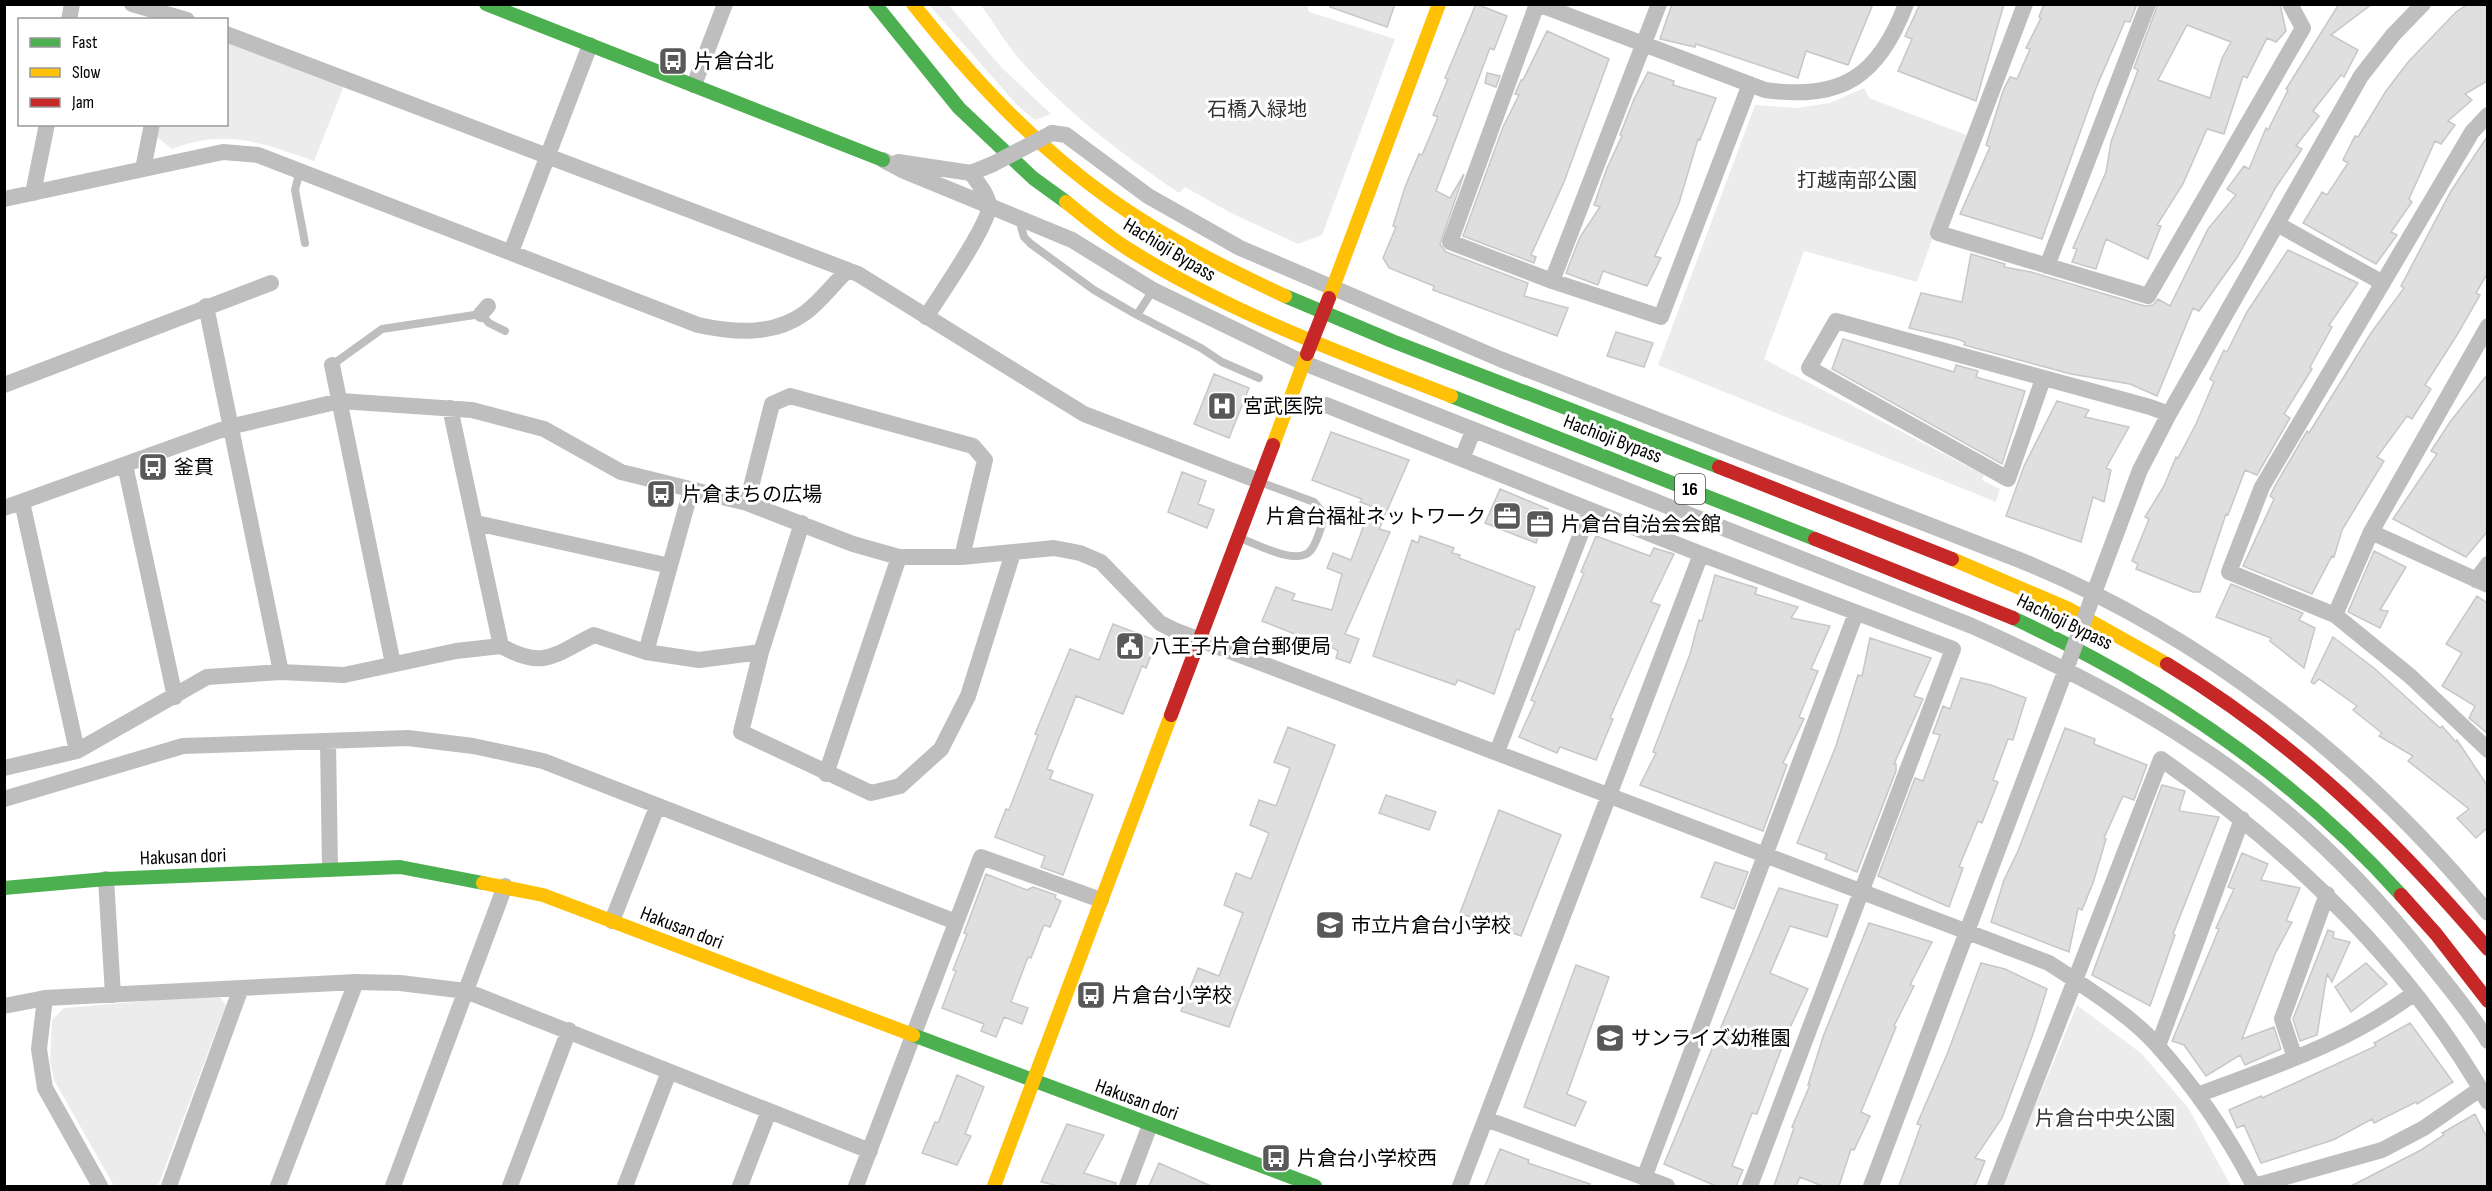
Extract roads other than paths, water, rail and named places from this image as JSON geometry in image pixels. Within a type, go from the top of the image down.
[{"type":"main road","points":[[486,4],[883,160]]},
{"type":"main road","name":"Hachioji Bypass","points":[[875,4],[920,64],[958,108],[1033,178],[1126,248],[1219,300],[1348,356],[1982,604],[2040,629],[2143,683],[2212,728],[2314,807],[2429,925],[2487,1001]]},
{"type":"main road","name":"Hachioji Bypass","points":[[913,4],[983,89],[1054,155],[1143,221],[1233,272],[1360,327],[1994,575],[2053,600],[2157,655],[2239,709],[2334,784],[2412,861],[2487,949]]},
{"type":"main road","points":[[994,1186],[1439,4]]},
{"type":"main road","name":"Hakusan dori","points":[[4,888],[106,879],[400,867],[506,886],[543,895],[1315,1186]]},
{"type":"street","points":[[132,4],[178,15]]},
{"type":"street","points":[[694,85],[725,4]]},
{"type":"street","points":[[1750,84],[1661,317],[1552,281],[1450,242],[1537,4],[1644,44],[1750,84],[1765,90],[1797,94],[1829,89],[1855,78],[1880,57],[1893,38],[1906,4]]},
{"type":"street","points":[[1552,281],[1659,4]]},
{"type":"street","points":[[2025,4],[1938,233],[2148,296],[2303,28],[2290,4]]},
{"type":"street","points":[[2047,266],[2148,4]]},
{"type":"street","points":[[1871,1186],[2140,470],[2169,414],[2361,76],[2419,6]]},
{"type":"street","points":[[228,35],[848,270],[1084,414],[1259,481]]},
{"type":"street","points":[[511,252],[590,45]]},
{"type":"street","points":[[2487,115],[2472,132],[2262,487],[2229,572],[2335,615],[2410,676],[2487,750]]},
{"type":"street","points":[[33,193],[47,126]]},
{"type":"street","points":[[143,169],[152,126]]},
{"type":"street","points":[[883,160],[970,173],[1052,134],[1066,135],[1148,196],[1213,234],[1331,293],[1891,510],[2093,597],[2200,655],[2285,714],[2345,762],[2446,862],[2487,913]]},
{"type":"street","points":[[4,199],[223,152],[258,155],[698,325],[730,333],[759,331],[785,324],[806,312],[848,270]]},
{"type":"street","points":[[883,160],[989,207],[1072,240],[1153,290],[1473,431],[2067,665],[2198,746],[2298,825],[2375,898],[2411,940],[2487,1041]]},
{"type":"street","points":[[926,317],[983,225],[989,207],[987,197],[970,173]]},
{"type":"street","points":[[2277,224],[2383,283]]},
{"type":"street","points":[[4,385],[271,283]]},
{"type":"street","points":[[206,306],[281,672]]},
{"type":"street","points":[[2043,379],[2008,479],[1809,368],[1836,321],[2169,414]]},
{"type":"street","points":[[2335,615],[2371,532],[2487,326]]},
{"type":"street","points":[[332,365],[393,664]]},
{"type":"street","points":[[747,503],[772,404],[790,396],[972,446],[985,460],[962,557]]},
{"type":"street","points":[[4,508],[229,427],[340,401],[472,410],[544,429],[621,472],[747,503],[853,544],[900,557],[962,557],[1054,548],[1080,553],[1101,562],[1160,623],[2032,954],[2076,981],[2158,1046],[2200,1094],[2254,1186],[2382,1150],[2484,1096],[2413,994],[2327,894],[2242,819],[2161,759],[2076,981],[1995,1186]]},
{"type":"street","points":[[1326,405],[1701,555],[1953,649],[1750,1186]]},
{"type":"street","points":[[450,408],[501,646]]},
{"type":"street","points":[[1462,459],[1473,431]]},
{"type":"street","points":[[125,465],[175,697]]},
{"type":"street","points":[[646,652],[691,490]]},
{"type":"street","points":[[22,502],[77,751]]},
{"type":"street","points":[[1497,752],[1590,510]]},
{"type":"street","points":[[476,523],[669,566]]},
{"type":"street","points":[[802,523],[761,652],[741,732],[826,774],[871,793],[900,786],[941,749],[968,696],[1013,553]]},
{"type":"street","points":[[2371,532],[2482,582],[2487,564]]},
{"type":"street","points":[[1460,1186],[1701,555]]},
{"type":"street","points":[[826,774],[900,557]]},
{"type":"street","points":[[1644,1178],[1856,613]]},
{"type":"street","points":[[4,768],[77,751],[207,677],[281,672],[344,675],[456,651],[501,646],[525,659],[545,659],[594,635],[646,652],[699,660],[761,652]]},
{"type":"street","points":[[4,799],[183,746],[408,738],[473,746],[543,761],[956,922]]},
{"type":"street","points":[[328,741],[330,869]]},
{"type":"street","points":[[612,921],[657,807]]},
{"type":"street","points":[[2158,1046],[2242,819]]},
{"type":"street","points":[[856,1186],[981,857],[1101,900]]},
{"type":"street","points":[[106,879],[112,995]]},
{"type":"street","points":[[393,1186],[506,886]]},
{"type":"street","points":[[2295,1058],[2282,1019],[2327,894]]},
{"type":"street","points":[[278,1186],[356,982]]},
{"type":"street","points":[[4,1006],[45,998],[356,982],[400,983],[466,991],[870,1151]]},
{"type":"street","points":[[169,1186],[241,988]]},
{"type":"street","points":[[2200,1094],[2331,1045],[2361,1029],[2413,994]]},
{"type":"street","points":[[45,998],[39,1049],[45,1088],[93,1184]]},
{"type":"street","points":[[510,1186],[569,1030]]},
{"type":"street","points":[[625,1186],[669,1072]]},
{"type":"street","points":[[740,1186],[769,1111]]},
{"type":"street","points":[[1486,1119],[1666,1186]]},
{"type":"street","points":[[1127,1186],[1149,1125]]},
{"type":"lane","points":[[300,170],[295,190],[305,243]]},
{"type":"lane","points":[[1019,219],[1024,237],[1031,244],[1094,290],[1201,348],[1222,362],[1259,378]]},
{"type":"lane","points":[[1137,315],[1153,290]]},
{"type":"lane","points":[[332,365],[382,329],[484,310],[489,323],[505,331]]},
{"type":"lane","points":[[1238,538],[1294,558],[1306,556],[1312,549],[1325,514],[1321,507],[1259,481]]},
{"type":"place","name":"片倉台北","points":[[673,61]]},
{"type":"place","name":"宮武医院","points":[[1222,406]]},
{"type":"place","name":"釜貫","points":[[153,467]]},
{"type":"place","name":"片倉まちの広場","points":[[661,494]]},
{"type":"place","name":"片倉台福祉ネットワーク","points":[[1507,516]]},
{"type":"place","name":"片倉台自治会会館","points":[[1540,524]]},
{"type":"place","name":"八王子片倉台郵便局","points":[[1130,646]]},
{"type":"place","name":"市立片倉台小学校","points":[[1330,925]]},
{"type":"place","name":"片倉台小学校","points":[[1091,995]]},
{"type":"place","name":"サンライズ幼稚園","points":[[1610,1038]]},
{"type":"place","name":"片倉台小学校西","points":[[1276,1158]]},
{"type":"park label","name":"石橋入緑地","points":[[1257,109]]},
{"type":"park label","name":"打越南部公園","points":[[1857,180]]},
{"type":"park label","name":"片倉台中央公園","points":[[2105,1118]]}]
